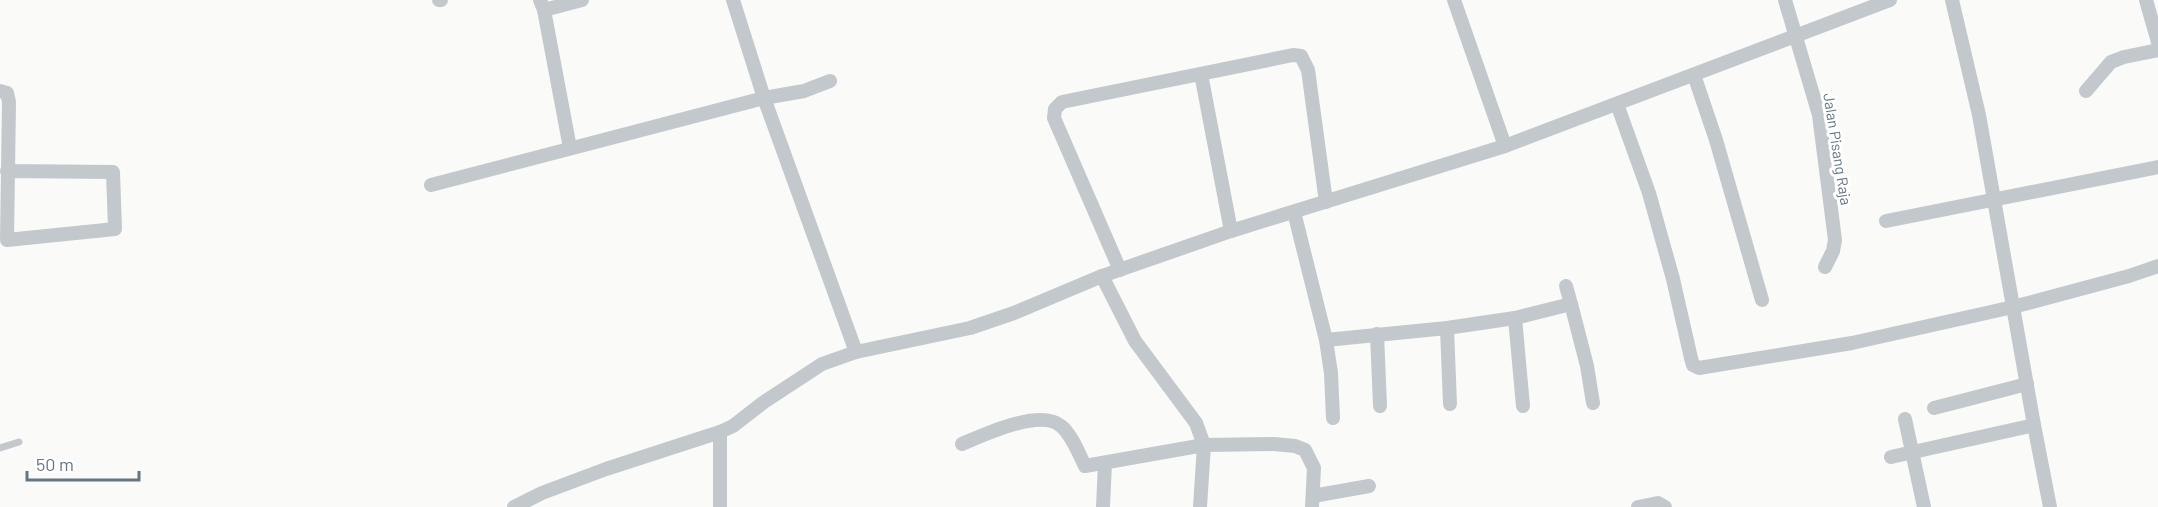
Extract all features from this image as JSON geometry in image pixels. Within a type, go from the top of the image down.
[{"type":"street","points":[[570,148],[542,5],[582,0]]},
{"type":"street","points":[[733,0],[764,98],[856,352]]},
{"type":"street","points":[[1454,0],[1505,146]]},
{"type":"street","name":"Jalan Pisang Raja","points":[[1785,0],[1819,115],[1835,240],[1833,251],[1825,267]]},
{"type":"street","points":[[514,507],[542,493],[595,473],[733,426],[764,402],[822,364],[856,352],[970,328],[1014,313],[1102,276],[1231,231],[1505,146],[1890,0]]},
{"type":"street","points":[[1952,0],[1979,115],[2050,507]]},
{"type":"street","points":[[2146,0],[2158,42]]},
{"type":"street","points":[[2086,91],[2111,62],[2158,50]]},
{"type":"street","points":[[1120,270],[1054,118],[1055,109],[1062,102],[1293,55],[1301,56],[1308,70],[1326,202]]},
{"type":"street","points":[[1201,74],[1231,231]]},
{"type":"street","points":[[1694,75],[1716,140],[1762,300]]},
{"type":"street","points":[[431,185],[764,98],[804,91],[830,81]]},
{"type":"street","points":[[0,91],[9,96],[7,171],[8,240],[115,229],[113,172],[7,171]]},
{"type":"street","points":[[1617,104],[1649,193],[1673,279],[1691,358],[1696,367],[1703,368],[1852,343],[2013,307],[2158,266]]},
{"type":"street","points":[[1886,221],[2158,167]]},
{"type":"street","points":[[1294,212],[1326,340],[1331,373],[1333,418]]},
{"type":"street","points":[[1102,276],[1135,341],[1196,423],[1202,435],[1204,445],[1200,507]]},
{"type":"street","points":[[1566,286],[1587,366],[1593,403]]},
{"type":"street","points":[[1326,340],[1447,328],[1515,318],[1570,304]]},
{"type":"street","points":[[1515,318],[1523,406]]},
{"type":"street","points":[[1447,328],[1450,404]]},
{"type":"street","points":[[1377,334],[1380,406]]},
{"type":"street","points":[[1934,408],[2026,384]]},
{"type":"street","points":[[1905,419],[1924,507]]},
{"type":"street","points":[[962,444],[995,429],[1029,421],[1051,420],[1061,426],[1085,466],[1204,445],[1274,444],[1295,446],[1305,450],[1314,468],[1312,502],[1369,486]]},
{"type":"street","points":[[1891,457],[2034,426]]},
{"type":"street","points":[[720,432],[720,507]]},
{"type":"street","points":[[1103,507],[1105,463]]},
{"type":"street","points":[[1638,507],[1658,503],[1665,507]]},
{"type":"lane","points":[[0,448],[20,442]]}]
